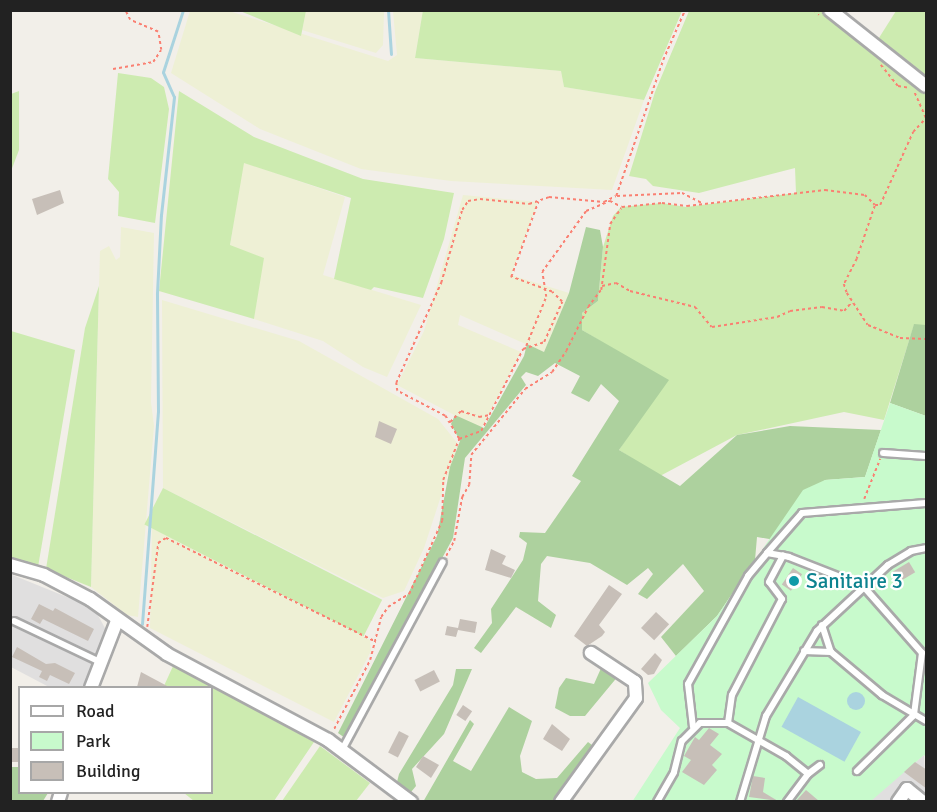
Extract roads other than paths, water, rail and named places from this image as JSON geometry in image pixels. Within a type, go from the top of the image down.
[{"type":"street","points":[[826,14],[927,86]]},
{"type":"street","points":[[10,566],[44,575],[78,592],[144,639],[328,741],[411,801]]},
{"type":"street","points":[[91,686],[117,621]]},
{"type":"street","points":[[561,801],[636,698],[635,682],[591,654]]},
{"type":"street","points":[[898,801],[907,789],[924,801]]},
{"type":"lane","points":[[883,453],[927,456]]},
{"type":"lane","points":[[693,728],[688,684],[748,576],[802,513],[927,503]]},
{"type":"lane","points":[[740,801],[756,740],[804,651],[822,625],[888,564],[911,551],[927,548]]},
{"type":"lane","points":[[767,553],[783,556],[863,586],[919,646],[921,666],[914,715],[857,771]]},
{"type":"lane","points":[[728,723],[732,695],[782,599],[769,582],[783,556]]},
{"type":"lane","points":[[342,750],[443,562]]},
{"type":"lane","points":[[14,621],[100,662]]},
{"type":"lane","points":[[822,625],[831,652],[882,695],[914,715],[927,720]]},
{"type":"lane","points":[[804,651],[831,652]]},
{"type":"lane","points":[[657,801],[674,772],[682,741],[693,728],[714,720],[728,723],[808,774]]},
{"type":"lane","points":[[787,801],[808,774],[820,765]]},
{"type":"water","points":[[852,692],[860,692],[865,697],[863,708],[852,710],[847,705],[847,697]]},
{"type":"water","points":[[798,697],[861,732],[844,762],[782,727]]},
{"type":"waterway","points":[[142,624],[158,411],[157,293],[161,215],[174,97],[163,72],[183,10]]},
{"type":"waterway","points":[[388,10],[391,54]]},
{"type":"place","name":"Sanitaire 3","points":[[794,581]]}]
